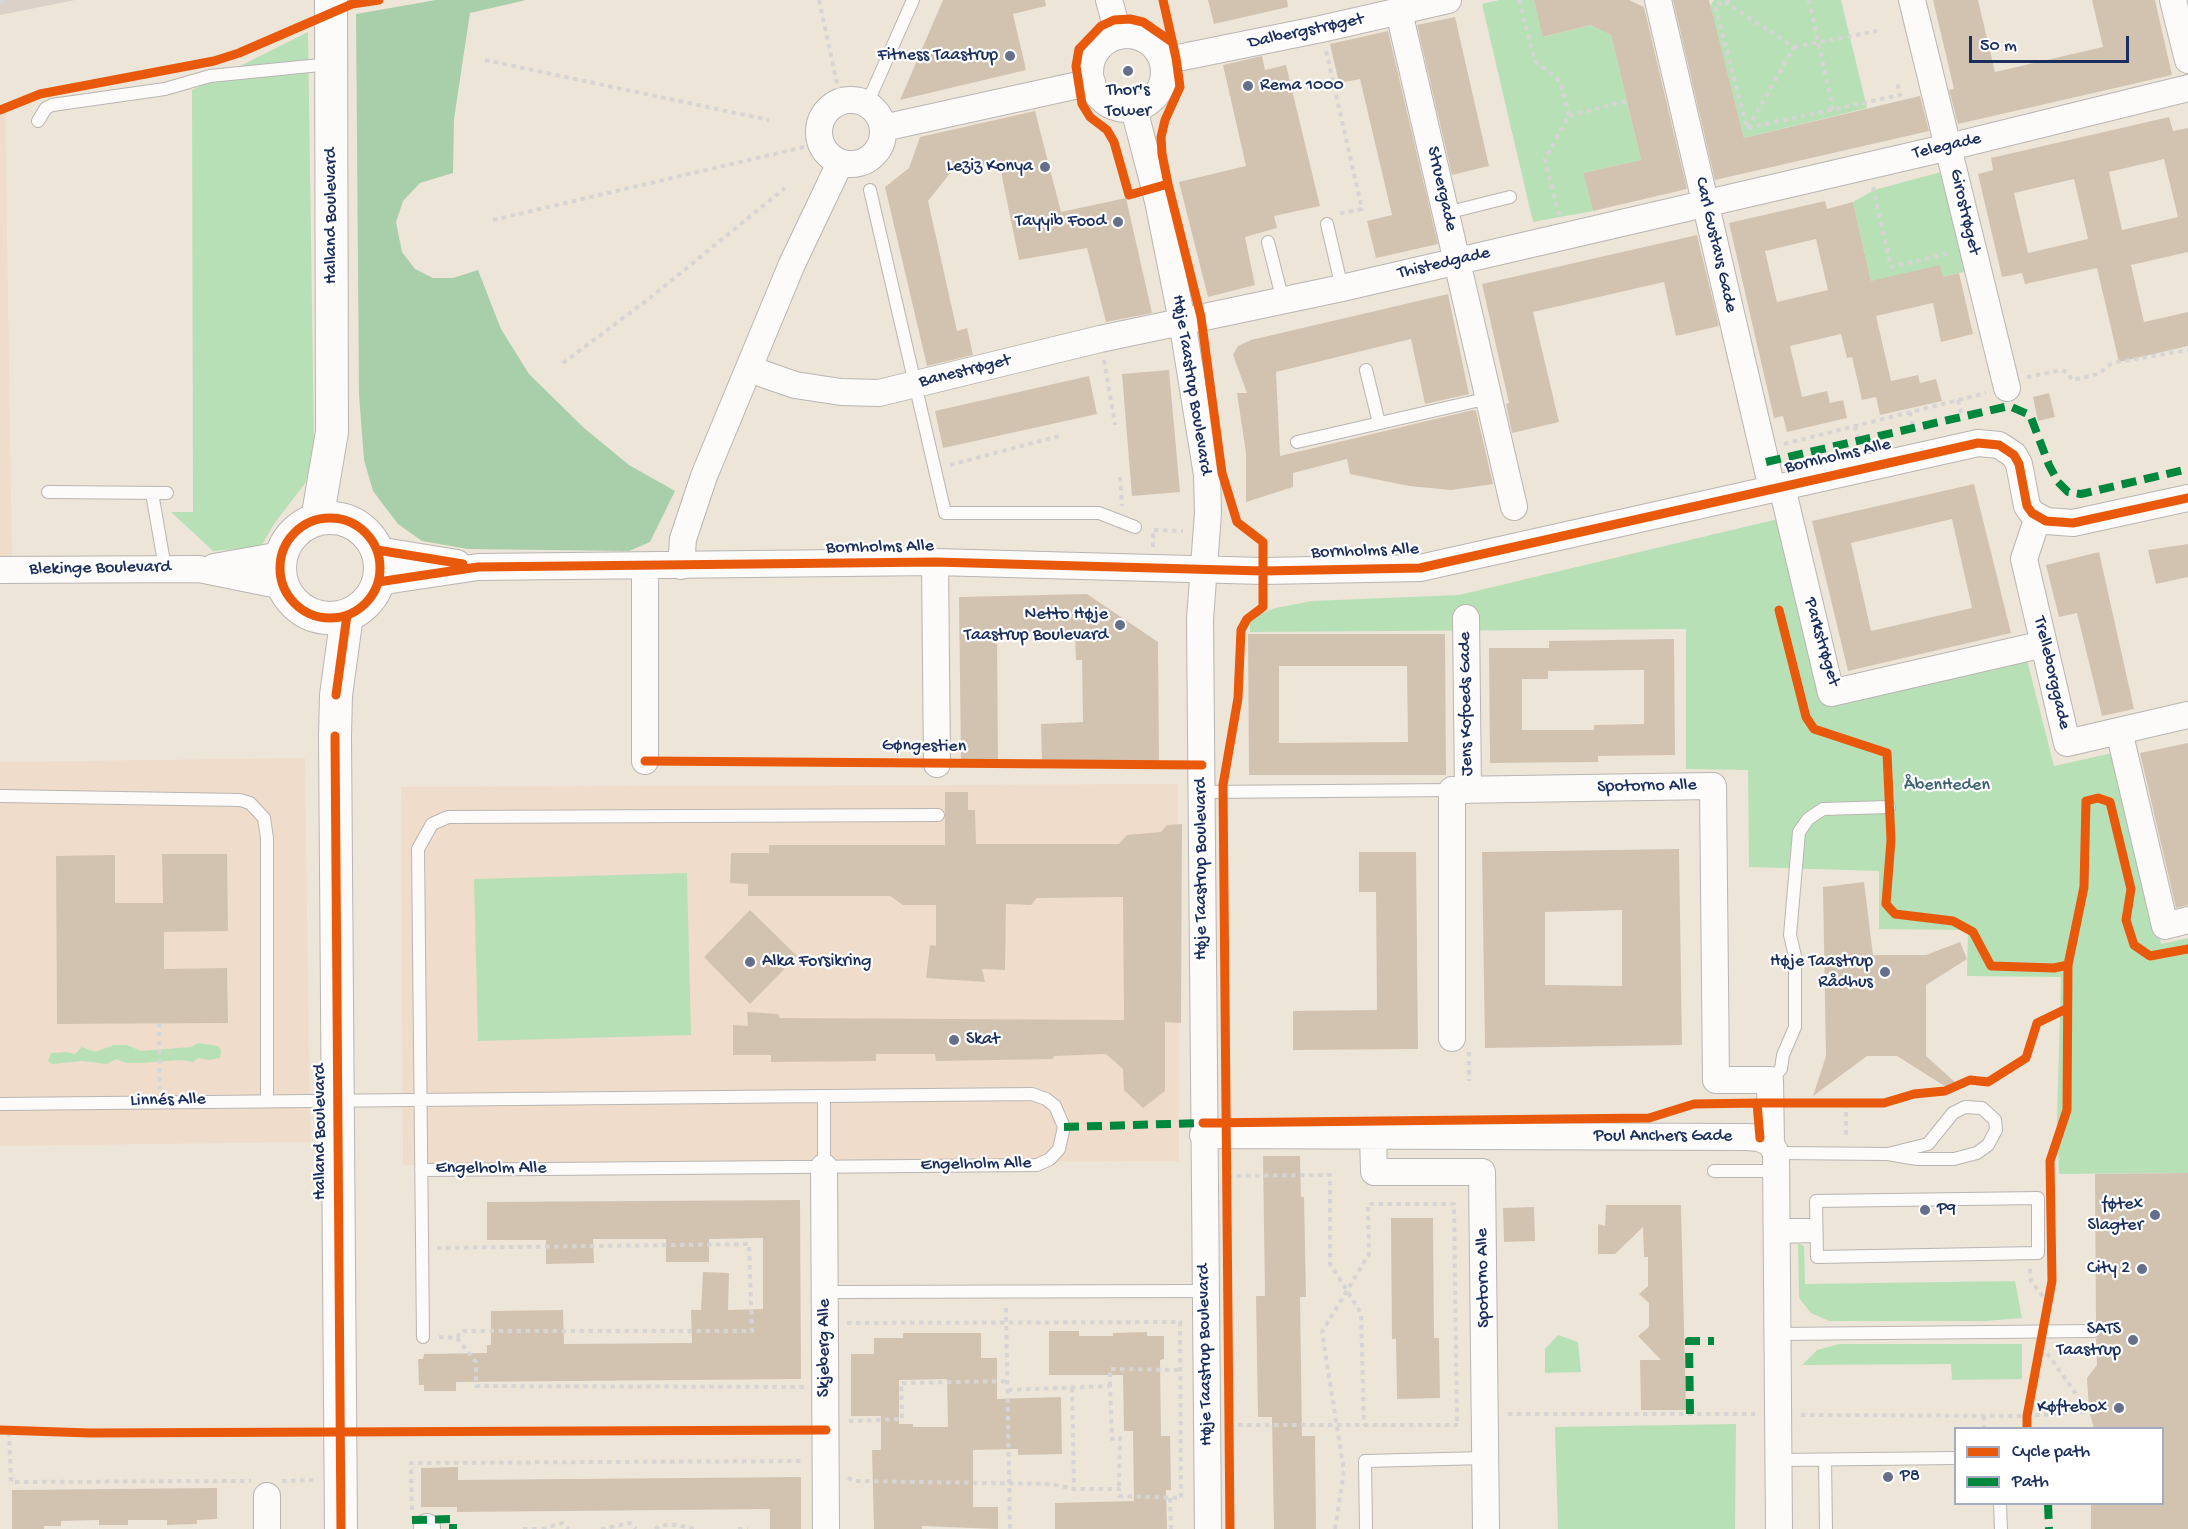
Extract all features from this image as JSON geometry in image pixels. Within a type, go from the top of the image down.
[{"type":"street","name":"Halland Boulevard","points":[[317,520],[332,432],[331,0]]},
{"type":"street","points":[[1109,0],[1119,36]]},
{"type":"street","name":"Dalbergstrøget","points":[[1163,61],[1448,0]]},
{"type":"street","name":"Carl Gustavs Gade","points":[[1658,0],[1763,449],[1777,488]]},
{"type":"street","name":"Girostrøget","points":[[1912,0],[2007,385]]},
{"type":"street","points":[[2173,0],[2188,60]]},
{"type":"street","name":"Struergade","points":[[1399,12],[1514,507]]},
{"type":"street","points":[[1130,35],[1150,43],[1163,61],[1162,86],[1146,105],[1134,109],[1108,103],[1095,91],[1092,82],[1093,59],[1108,41],[1119,36],[1130,35]]},
{"type":"street","points":[[883,128],[1092,82]]},
{"type":"street","name":"Telegade","points":[[1705,204],[2188,88]]},
{"type":"street","points":[[858,101],[867,104],[875,110],[883,128],[883,137],[875,154],[859,164],[840,163],[828,155],[821,143],[819,127],[822,118],[826,111],[841,102],[858,101]]},
{"type":"street","name":"Høje Taastrup Boulevard","points":[[1134,109],[1158,201],[1182,321],[1207,476],[1207,531],[1200,619],[1203,792],[1204,1292],[1208,1529]]},
{"type":"street","points":[[681,566],[683,539],[704,476],[792,264],[840,163]]},
{"type":"street","name":"Thistedgade","points":[[1182,321],[1342,288],[1705,204]]},
{"type":"street","name":"Banestrøget","points":[[749,369],[795,385],[841,392],[879,393],[1182,321]]},
{"type":"street","name":"Halland Boulevard","points":[[332,432],[351,522]]},
{"type":"street","name":"Bornholms Alle","points":[[378,582],[478,567],[645,567],[935,562],[1204,570],[1420,568],[1964,445],[1991,443],[2008,449],[2014,455],[2019,464],[2028,506],[2038,517]]},
{"type":"street","name":"Parkstrøget","points":[[1777,488],[1831,693],[2044,644]]},
{"type":"street","points":[[2038,517],[2056,523],[2073,523],[2188,498]]},
{"type":"street","name":"Trelleborggade","points":[[2038,517],[2024,559],[2067,743],[2188,715]]},
{"type":"street","points":[[337,518],[351,522],[363,530],[377,550],[381,568],[378,582],[363,606],[334,616],[298,606],[283,586],[280,571],[281,555],[296,531],[317,520],[337,518]]},
{"type":"street","name":"Bornholms Alle","points":[[377,550],[478,567]]},
{"type":"street","name":"Blekinge Boulevard","points":[[200,569],[281,555]]},
{"type":"street","name":"Bornholms Alle","points":[[935,562],[937,764]]},
{"type":"street","points":[[645,567],[645,760]]},
{"type":"street","name":"Blekinge Boulevard","points":[[0,570],[200,569],[283,586]]},
{"type":"street","name":"Halland Boulevard","points":[[334,616],[341,1529]]},
{"type":"street","name":"Jens Kofoeds Gade","points":[[1460,790],[1466,618]]},
{"type":"street","points":[[2119,731],[2165,926],[2188,920]]},
{"type":"street","name":"Spotorno Alle","points":[[1460,790],[1713,786],[1716,1080],[1770,1080]]},
{"type":"street","points":[[1452,1038],[1460,790]]},
{"type":"street","points":[[1770,1080],[1777,1231],[1779,1529]]},
{"type":"street","name":"Spotorno Alle","points":[[1373,1134],[1374,1172],[1482,1172],[1486,1529]]},
{"type":"street","name":"Poul Anchers Gade","points":[[1203,1135],[1747,1137],[1760,1138],[1775,1156]]},
{"type":"street","name":"Skjeberg Alle","points":[[824,1167],[825,1430],[835,1468],[826,1529]]},
{"type":"street","points":[[267,1486],[267,1529]]},
{"type":"lane","points":[[867,104],[913,0]]},
{"type":"lane","points":[[38,121],[46,108],[52,105],[165,89],[210,76],[331,57]]},
{"type":"lane","points":[[870,190],[945,513],[1099,513],[1135,527]]},
{"type":"lane","points":[[1446,213],[1510,197]]},
{"type":"lane","points":[[1327,224],[1342,288]]},
{"type":"lane","points":[[1268,242],[1283,301]]},
{"type":"lane","points":[[1366,370],[1379,423]]},
{"type":"lane","points":[[1297,442],[1489,398]]},
{"type":"lane","points":[[48,492],[166,493]]},
{"type":"lane","points":[[152,493],[165,568]]},
{"type":"lane","points":[[1203,792],[1460,790]]},
{"type":"lane","points":[[0,796],[240,800],[250,803],[264,818],[267,837],[267,1100]]},
{"type":"lane","points":[[1770,1080],[1781,1069],[1783,1055],[1795,1027],[1795,956],[1790,935],[1799,832],[1808,819],[1823,809],[1889,807]]},
{"type":"lane","name":"Engelholm Alle","points":[[423,1336],[418,849],[432,824],[448,817],[938,815]]},
{"type":"lane","name":"Engelholm Alle","points":[[337,1099],[1032,1094],[1055,1106],[1064,1127],[1059,1149],[1050,1159],[1037,1166],[421,1170]]},
{"type":"lane","points":[[824,1096],[824,1167]]},
{"type":"lane","name":"Linnés Alle","points":[[0,1104],[337,1099]]},
{"type":"lane","points":[[1714,1171],[1775,1156],[1846,1153],[1944,1159],[1977,1153],[1994,1136],[1995,1120],[1982,1107],[1965,1107],[1953,1113],[1929,1144],[1888,1154]]},
{"type":"lane","points":[[2038,1198],[2038,1253],[1817,1257],[1816,1230],[1816,1201],[2038,1198]]},
{"type":"lane","points":[[1777,1231],[1816,1230]]},
{"type":"lane","points":[[825,1292],[1204,1292]]},
{"type":"lane","points":[[1778,1334],[2094,1331]]},
{"type":"lane","points":[[1366,1529],[1365,1461],[1485,1458]]},
{"type":"lane","points":[[1779,1460],[1954,1458]]},
{"type":"lane","points":[[1825,1460],[1826,1529]]},
{"type":"lane","points":[[2000,1505],[2001,1529]]},
{"type":"path","points":[[0,2],[10,0]]},
{"type":"path","points":[[819,0],[841,102]]},
{"type":"path","points":[[1519,0],[1535,61],[1560,81],[1569,116],[1545,159],[1564,236]]},
{"type":"path","points":[[1730,0],[1715,5],[1747,128]]},
{"type":"path","points":[[1809,0],[1833,110]]},
{"type":"path","points":[[1724,2],[1794,47],[1877,31]]},
{"type":"path","points":[[1321,29],[1362,208],[1324,217],[1327,224]]},
{"type":"path","points":[[1747,128],[1794,47]]},
{"type":"path","points":[[485,60],[769,120]]},
{"type":"path","points":[[1747,128],[1900,95],[1897,82]]},
{"type":"path","points":[[1569,116],[1626,101]]},
{"type":"path","points":[[493,220],[821,143]]},
{"type":"path","points":[[1869,166],[1892,267],[1972,248]]},
{"type":"path","points":[[563,363],[650,298],[784,188]]},
{"type":"path","points":[[1100,339],[1115,425]]},
{"type":"path","points":[[1763,449],[1958,400],[2054,371],[2068,374],[2072,380],[2098,374],[2112,363],[2188,350]]},
{"type":"path","points":[[1958,400],[1962,416]]},
{"type":"path","points":[[1910,412],[1912,427]]},
{"type":"path","points":[[1855,426],[1859,440]]},
{"type":"path","points":[[935,469],[1059,436]]},
{"type":"path","points":[[1120,477],[1123,522]]},
{"type":"path","points":[[1152,569],[1153,530],[1207,531]]},
{"type":"path","points":[[159,1023],[159,1071]]},
{"type":"path","points":[[1835,1103],[1850,1103],[1846,1153]]},
{"type":"path","points":[[1228,1176],[1330,1175],[1330,1264],[1361,1313],[1364,1425]]},
{"type":"path","points":[[1335,1529],[1344,1472],[1322,1332],[1369,1254],[1368,1204],[1454,1204],[1456,1425]]},
{"type":"path","points":[[422,1248],[749,1244],[752,1331],[461,1331],[457,1338]]},
{"type":"path","points":[[2031,1281],[2048,1303]]},
{"type":"path","points":[[1006,1292],[1010,1529]]},
{"type":"path","points":[[2046,1314],[2050,1292]]},
{"type":"path","points":[[844,1334],[844,1323],[1180,1322],[1181,1498],[1119,1496],[1120,1438],[1112,1439],[1110,1369],[1180,1370]]},
{"type":"path","points":[[2027,1416],[2089,1411],[2040,1345],[2042,1334]]},
{"type":"path","points":[[423,1336],[457,1338],[476,1362],[476,1386],[825,1387]]},
{"type":"path","points":[[825,1430],[845,1431],[845,1421],[902,1419],[901,1383],[1008,1381]]},
{"type":"path","points":[[1008,1390],[1110,1386]]},
{"type":"path","points":[[1072,1388],[1074,1489]]},
{"type":"path","points":[[1983,1416],[1984,1427]]},
{"type":"path","points":[[1207,1425],[1486,1425]]},
{"type":"path","points":[[9,1432],[11,1482],[267,1486],[340,1479]]},
{"type":"path","points":[[422,1525],[411,1463],[835,1468],[853,1481],[1051,1484],[1074,1489],[1119,1489]]},
{"type":"path","points":[[1170,1498],[1171,1529]]},
{"type":"path","points":[[523,1529],[541,1529],[562,1523],[569,1529]]},
{"type":"path","points":[[601,1529],[630,1523],[636,1529]]},
{"type":"path","points":[[656,1529],[661,1525],[675,1525],[696,1529]]},
{"type":"path","points":[[738,1529],[748,1529]]},
{"type":"shaded area","points":[[0,0],[75,0],[0,15]]},
{"type":"shaded area","points":[[5,103],[12,561],[0,561],[0,104]]},
{"type":"shaded area","points":[[305,758],[310,1142],[0,1146],[0,762]]},
{"type":"shaded area","points":[[1178,784],[1179,1161],[403,1165],[401,787]]},
{"type":"green space","points":[[436,0],[526,0],[470,13],[454,119],[453,173],[420,183],[403,201],[396,222],[402,252],[415,269],[433,278],[453,278],[478,270],[501,329],[529,374],[584,428],[629,465],[675,491],[650,542],[629,551],[468,549],[422,541],[398,524],[373,491],[364,460],[359,395],[356,14]]},
{"type":"green space","points":[[1499,0],[1534,0],[1544,37],[1590,25],[1611,35],[1641,160],[1583,173],[1593,211],[1533,222],[1482,4]]},
{"type":"green space","points":[[1714,0],[1841,0],[1867,108],[1744,138],[1710,6]]},
{"type":"green space","points":[[308,32],[314,444],[306,482],[274,524],[261,547],[213,551],[171,512],[193,512],[192,90]]},
{"type":"green space","points":[[1945,171],[1967,271],[1943,277],[1871,281],[1853,202],[1874,190]]},
{"type":"green space","name":"ÅbenHeden","points":[[1799,514],[1841,698],[2027,660],[2054,766],[2117,752],[2161,944],[2188,938],[2188,1173],[2059,1174],[2057,1121],[2061,977],[1967,976],[1968,930],[1879,929],[1879,871],[1749,867],[1748,770],[1686,769],[1686,629],[1250,632],[1250,618],[1275,608],[1312,601],[1459,595]]},
{"type":"green space","points":[[687,873],[691,1035],[478,1041],[474,879]]},
{"type":"green space","points":[[198,1043],[218,1046],[221,1050],[220,1058],[209,1060],[198,1058],[193,1062],[181,1060],[141,1063],[126,1063],[116,1059],[107,1064],[82,1061],[52,1064],[48,1061],[51,1053],[75,1054],[82,1047],[95,1052],[114,1045],[127,1045],[141,1051],[191,1047]]},
{"type":"green space","points":[[1798,1243],[1804,1246],[1805,1284],[2015,1281],[2022,1318],[1985,1321],[1829,1321],[1811,1313],[1799,1298]]},
{"type":"green space","points":[[1558,1335],[1578,1342],[1581,1372],[1545,1373],[1545,1349]]},
{"type":"green space","points":[[1839,1344],[2022,1344],[2022,1379],[1952,1380],[1951,1364],[1802,1365],[1817,1350]]},
{"type":"green space","points":[[1736,1424],[1735,1529],[1558,1529],[1555,1427]]},
{"type":"building","points":[[943,0],[1045,0],[1046,6],[1013,14],[1026,70],[900,100]]},
{"type":"building","points":[[1208,0],[1287,0],[1288,7],[1214,24]]},
{"type":"building","points":[[1534,0],[1629,0],[1644,7],[1687,189],[1593,211],[1583,173],[1641,160],[1611,35],[1590,25],[1543,37]]},
{"type":"building","points":[[1673,0],[1709,0],[1744,138],[1920,96],[1929,131],[1715,180]]},
{"type":"building","points":[[1933,0],[1978,0],[1995,72],[2103,47],[2092,0],[2155,0],[2172,75],[1958,124],[1949,90],[1954,89]]},
{"type":"building","points":[[1455,17],[1489,166],[1452,175],[1417,25]]},
{"type":"building","points":[[1388,31],[1438,244],[1376,258],[1367,221],[1392,215],[1360,79],[1339,83],[1330,44]]},
{"type":"building","points":[[1262,56],[1265,70],[1286,65],[1320,206],[1274,216],[1277,228],[1245,237],[1255,285],[1208,297],[1179,182],[1246,166],[1223,65]]},
{"type":"building","points":[[1035,111],[1061,212],[1126,198],[1152,313],[1106,322],[1087,248],[1019,260],[999,162],[952,171],[928,201],[957,331],[967,328],[973,355],[927,366],[885,187],[909,168],[920,137]]},
{"type":"building","points":[[2169,117],[2173,131],[2188,128],[2188,252],[2131,265],[2144,322],[2188,312],[2188,346],[2119,362],[2097,268],[2025,284],[2022,273],[2002,277],[1978,174],[1993,170],[1991,158]],"holes":[[[2164,159],[2178,217],[2122,230],[2109,172]],[[2074,179],[2088,239],[2028,253],[2014,193]]]},
{"type":"building","points":[[1825,201],[1827,209],[1853,202],[1871,281],[1940,265],[1943,277],[1959,273],[1973,334],[1941,342],[1933,303],[1876,316],[1891,381],[1918,375],[1920,383],[1936,379],[1942,401],[1880,415],[1876,397],[1862,400],[1852,357],[1847,358],[1841,334],[1790,346],[1802,397],[1827,391],[1830,403],[1843,400],[1847,418],[1787,432],[1783,416],[1774,418],[1729,223]],"holes":[[[1816,239],[1828,290],[1777,302],[1765,251]]]},
{"type":"building","points":[[1697,235],[1719,326],[1676,336],[1664,282],[1533,312],[1559,422],[1512,433],[1506,404],[1509,403],[1482,284]]},
{"type":"building","points":[[1448,294],[1469,394],[1425,404],[1411,339],[1276,372],[1280,456],[1473,410],[1476,411],[1493,484],[1451,490],[1409,486],[1350,474],[1347,459],[1293,473],[1293,487],[1246,502],[1246,453],[1237,393],[1247,393],[1233,355],[1238,346],[1251,340]]},
{"type":"building","points":[[1169,370],[1180,492],[1132,496],[1122,374]]},
{"type":"building","points":[[1089,376],[1097,414],[943,448],[935,411]]},
{"type":"building","points":[[2049,393],[2055,417],[2038,421],[2033,397]]},
{"type":"building","points":[[1974,484],[2011,633],[1848,671],[1812,521]],"holes":[[[1952,519],[1972,608],[1871,631],[1851,543]]]},
{"type":"building","points":[[2188,544],[2188,577],[2156,584],[2148,550]]},
{"type":"building","points":[[2099,552],[2134,709],[2102,716],[2077,613],[2059,617],[2046,565]]},
{"type":"building","points":[[1087,594],[1158,642],[1159,761],[1042,762],[1041,724],[1083,722],[1082,660],[1076,660],[1075,633],[997,633],[998,761],[961,762],[959,597]]},
{"type":"building","points":[[1248,634],[1445,634],[1446,775],[1249,775]],"holes":[[[1279,666],[1407,666],[1408,742],[1279,743]]]},
{"type":"building","points":[[1674,639],[1675,755],[1598,756],[1598,762],[1490,763],[1489,648],[1549,648],[1549,641]],"holes":[[[1644,670],[1644,724],[1594,725],[1594,730],[1522,730],[1522,679],[1548,679],[1548,671]]]},
{"type":"building","points":[[2188,743],[2188,905],[2176,908],[2140,753]]},
{"type":"building","name":"Alka Forsikring","points":[[945,792],[968,792],[968,810],[975,810],[976,844],[1119,844],[1127,835],[1161,832],[1167,825],[1182,824],[1181,1023],[1165,1022],[1165,1091],[1143,1108],[1124,1090],[1123,1069],[1106,1054],[1054,1056],[1053,1059],[936,1061],[935,1054],[876,1054],[876,1061],[771,1062],[771,1055],[733,1055],[733,1025],[748,1026],[747,1012],[778,1014],[780,1018],[1124,1020],[1123,897],[1037,898],[1031,905],[1006,904],[1005,970],[982,969],[985,982],[926,978],[930,945],[936,946],[936,905],[903,905],[890,896],[748,896],[748,884],[730,883],[731,853],[769,853],[769,845],[945,845]]},
{"type":"building","points":[[1679,849],[1682,1045],[1485,1048],[1482,852]],"holes":[[[1622,910],[1622,986],[1545,985],[1545,912]]]},
{"type":"building","points":[[1359,852],[1416,852],[1418,1049],[1293,1050],[1293,1011],[1377,1010],[1376,892],[1359,892]]},
{"type":"building","points":[[162,854],[227,854],[228,931],[164,932],[164,969],[227,968],[228,1023],[57,1024],[56,856],[115,855],[115,903],[163,903]]},
{"type":"building","name":"Høje Taastrup Rådhus","points":[[1864,882],[1873,955],[1926,955],[1960,942],[1967,959],[1926,985],[1926,1056],[1956,1083],[1951,1090],[1897,1056],[1867,1056],[1813,1096],[1826,1056],[1823,887]]},
{"type":"building","points":[[750,910],[797,956],[750,1004],[704,957]]},
{"type":"building","points":[[1263,1156],[1300,1156],[1301,1197],[1304,1197],[1306,1297],[1300,1297],[1302,1436],[1315,1436],[1316,1529],[1274,1529],[1272,1417],[1258,1417],[1256,1296],[1265,1296]]},
{"type":"building","name":"City 2","points":[[2188,1173],[2188,1529],[2091,1529],[2091,1505],[2164,1505],[2164,1427],[2094,1427],[2089,1411],[2087,1378],[2097,1365],[2096,1339],[2102,1332],[2096,1323],[2095,1174]]},
{"type":"building","points":[[800,1200],[801,1379],[456,1382],[456,1391],[424,1391],[424,1385],[419,1385],[418,1359],[423,1359],[424,1354],[487,1353],[487,1345],[491,1345],[491,1311],[563,1310],[564,1344],[692,1343],[691,1310],[701,1310],[703,1272],[729,1273],[728,1310],[763,1309],[763,1238],[709,1239],[709,1262],[666,1262],[666,1239],[593,1239],[594,1263],[546,1264],[546,1240],[487,1240],[487,1202]]},
{"type":"building","points":[[1606,1205],[1681,1205],[1686,1410],[1641,1410],[1640,1360],[1661,1360],[1638,1336],[1649,1327],[1649,1303],[1639,1294],[1648,1286],[1648,1257],[1644,1257],[1643,1227],[1615,1254],[1598,1254],[1598,1224],[1605,1226]]},
{"type":"building","points":[[1534,1207],[1535,1241],[1504,1242],[1503,1208]]},
{"type":"building","points":[[1391,1218],[1433,1218],[1434,1338],[1439,1338],[1440,1398],[1397,1399],[1396,1339],[1392,1339]]},
{"type":"building","points":[[1049,1331],[1079,1331],[1079,1336],[1113,1336],[1113,1333],[1147,1332],[1147,1336],[1164,1336],[1164,1359],[1160,1360],[1161,1436],[1170,1436],[1171,1490],[1166,1490],[1167,1529],[1055,1529],[1055,1503],[1134,1501],[1133,1431],[1124,1431],[1123,1375],[1049,1375]]},
{"type":"building","points":[[903,1333],[981,1333],[981,1358],[997,1358],[997,1399],[1061,1397],[1062,1454],[1018,1455],[1018,1449],[973,1450],[973,1507],[998,1507],[998,1529],[922,1526],[922,1529],[874,1529],[872,1450],[881,1450],[881,1416],[851,1416],[851,1354],[874,1354],[874,1338],[903,1338]],"holes":[[[947,1379],[948,1427],[913,1427],[913,1424],[899,1424],[899,1380]]]},
{"type":"building","points":[[458,1467],[458,1480],[801,1477],[801,1529],[770,1529],[770,1509],[457,1512],[457,1507],[421,1507],[421,1468]]},
{"type":"building","points":[[217,1488],[217,1519],[197,1520],[197,1524],[167,1525],[167,1520],[128,1520],[128,1525],[99,1525],[99,1520],[61,1521],[61,1526],[44,1526],[44,1529],[12,1529],[12,1490]]},
{"type":"marked path","points":[[1766,462],[2009,406],[2030,415],[2049,465],[2058,482],[2068,492],[2081,494],[2188,469]]},
{"type":"marked path","points":[[1064,1127],[1203,1123]]},
{"type":"marked path","points":[[1690,1414],[1689,1341],[1714,1341]]},
{"type":"marked path","points":[[2048,1505],[2049,1529]]},
{"type":"marked path","points":[[412,1520],[453,1519],[453,1529]]},
{"type":"cycle path","points":[[0,110],[40,94],[214,61],[239,53],[352,4],[379,0]]},
{"type":"cycle path","points":[[1163,0],[1176,58],[1180,87],[1165,120],[1161,137],[1168,184],[1129,195],[1114,142],[1107,130],[1090,117],[1082,104],[1076,66],[1079,49],[1101,26],[1114,20],[1130,19],[1143,22],[1172,42]]},
{"type":"cycle path","points":[[1168,184],[1201,317],[1222,473],[1237,522],[1263,542],[1263,607],[1247,619],[1241,630],[1238,698],[1223,785],[1230,1529]]},
{"type":"cycle path","points":[[378,582],[478,567],[935,562],[1263,571],[1420,568],[1978,443],[1999,445],[2014,455],[2019,464],[2027,506],[2032,513],[2046,521],[2073,523],[2188,498]]},
{"type":"cycle path","points":[[330,518],[358,526],[372,540],[380,568],[372,596],[358,610],[330,618],[302,610],[288,596],[280,568],[288,540],[302,526],[330,518]]},
{"type":"cycle path","points":[[377,550],[463,564]]},
{"type":"cycle path","points":[[1779,610],[1806,717],[1814,729],[1887,753],[1891,840],[1886,904],[1895,914],[1953,921],[1973,932],[1991,966],[2054,968],[2068,965]]},
{"type":"cycle path","points":[[336,695],[347,615]]},
{"type":"cycle path","points":[[335,736],[341,1529]]},
{"type":"cycle path","name":"Gøngestien","points":[[645,761],[1202,765]]},
{"type":"cycle path","points":[[2027,1427],[2027,1416],[2052,1281],[2050,1161],[2067,1110],[2068,965],[2084,887],[2086,801],[2098,798],[2110,802],[2131,889],[2126,920],[2134,945],[2150,956],[2188,949]]},
{"type":"cycle path","points":[[1757,1103],[1884,1103],[1914,1094],[1945,1091],[1970,1080],[1988,1082],[2026,1058],[2037,1023],[2066,1009]]},
{"type":"cycle path","points":[[1203,1123],[1649,1118],[1694,1104],[1757,1103],[1760,1138]]},
{"type":"cycle path","points":[[0,1430],[90,1433],[826,1430]]},
{"type":"place","name":"Fitness Taastrup","points":[[1010,56]]},
{"type":"place","name":"Thor's Tower","points":[[1128,71]]},
{"type":"place","name":"Rema 1000","points":[[1248,86]]},
{"type":"place","name":"Leziz Konya","points":[[1045,167]]},
{"type":"place","name":"Tayyib Food","points":[[1118,222]]},
{"type":"place","name":"Netto Høje Taastrup Boulevard","points":[[1120,625]]},
{"type":"place","name":"Alka Forsikring","points":[[750,962]]},
{"type":"place","name":"Høje Taastrup Rådhus","points":[[1885,972]]},
{"type":"place","name":"Skat","points":[[954,1040]]},
{"type":"place","name":"P9","points":[[1925,1210]]},
{"type":"place","name":"føtex Slagter","points":[[2155,1215]]},
{"type":"place","name":"City 2","points":[[2142,1269]]},
{"type":"place","name":"SATS Taastrup","points":[[2133,1340]]},
{"type":"place","name":"Køftebox","points":[[2119,1408]]},
{"type":"place","name":"P8","points":[[1888,1477]]}]
